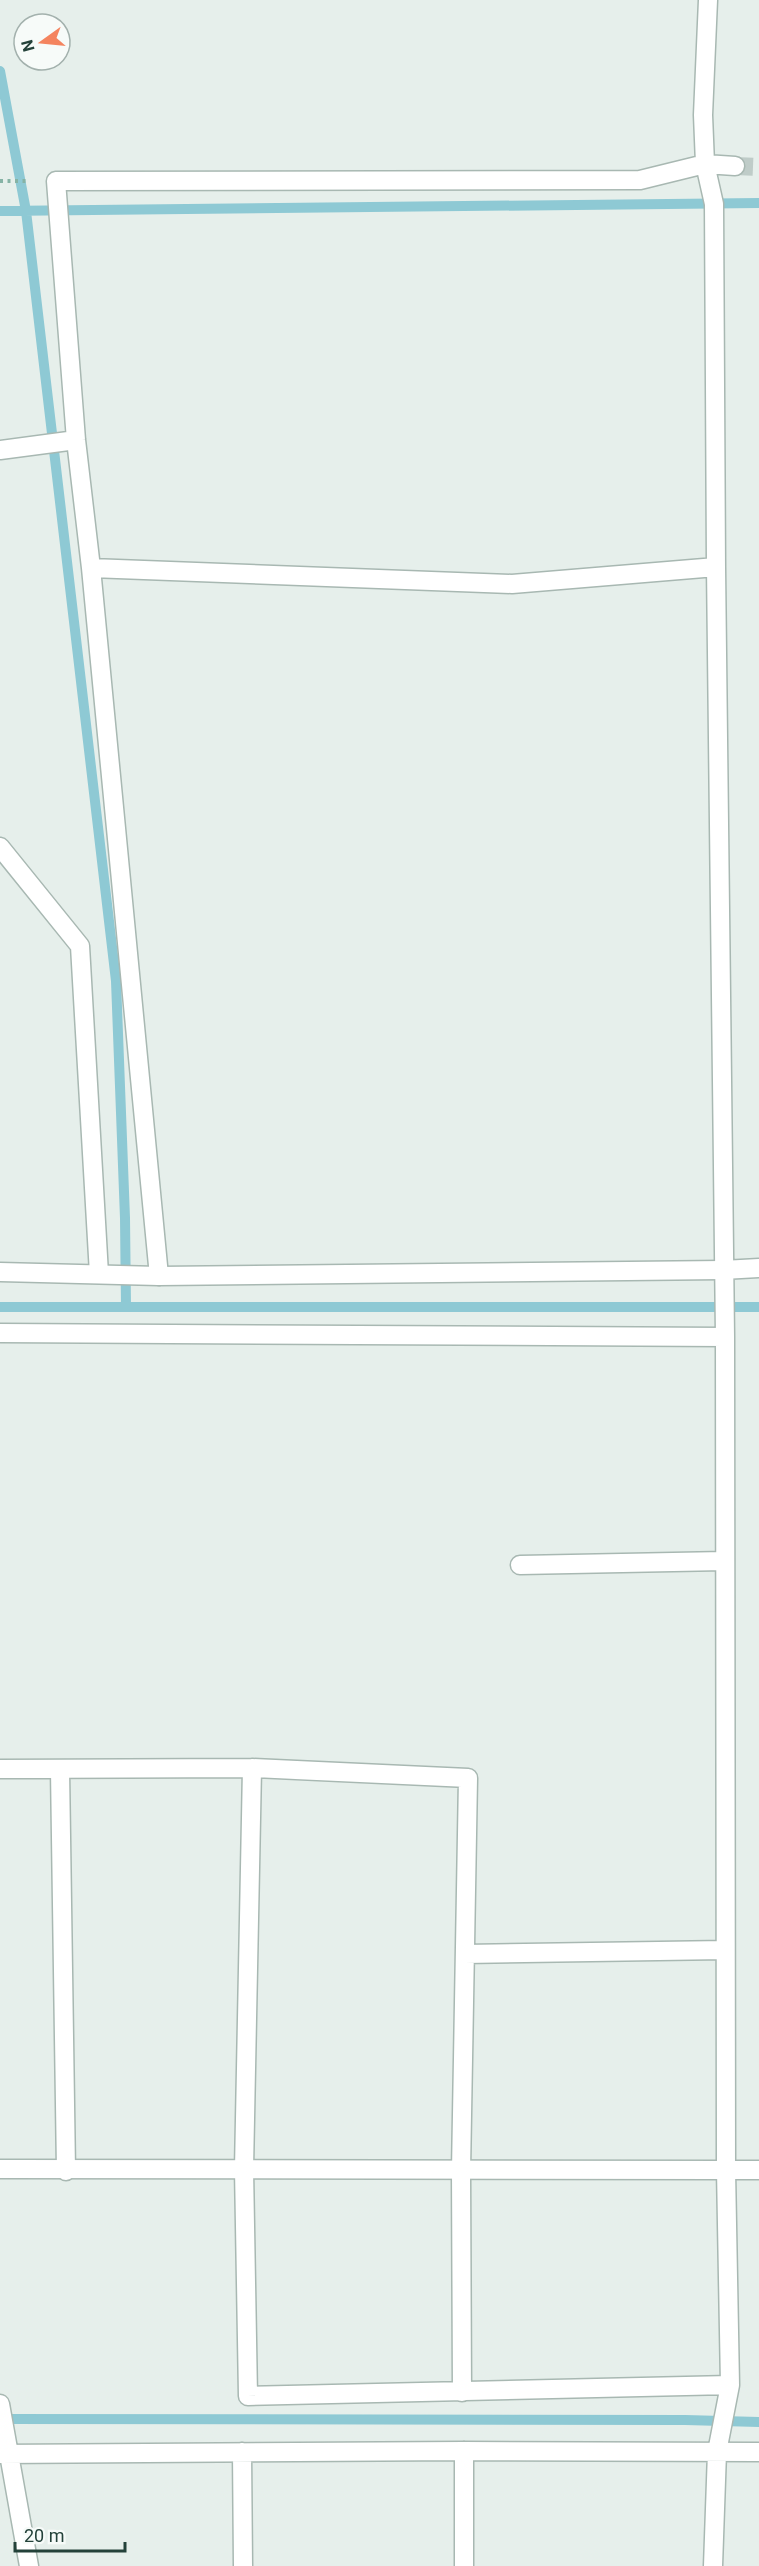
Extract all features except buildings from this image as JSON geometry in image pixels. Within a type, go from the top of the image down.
[{"type":"street","points":[[708,0],[703,116],[705,164],[714,204],[725,1337],[726,2170],[730,2385],[717,2452],[713,2566]]},
{"type":"street","points":[[159,1276],[91,568],[76,441],[56,181],[640,180],[705,164],[735,166]]},
{"type":"street","points":[[0,450],[76,441]]},
{"type":"street","points":[[91,568],[512,584],[716,567]]},
{"type":"street","points":[[0,847],[80,946],[99,1274]]},
{"type":"street","points":[[0,1272],[159,1276],[759,1268]]},
{"type":"street","points":[[0,1333],[725,1337]]},
{"type":"street","points":[[520,1565],[724,1561]]},
{"type":"street","points":[[252,1768],[244,2169],[248,2396],[730,2385]]},
{"type":"street","points":[[0,1769],[252,1768],[468,1778],[461,2171],[462,2392]]},
{"type":"street","points":[[60,1770],[66,2171]]},
{"type":"street","points":[[465,1954],[725,1950]]},
{"type":"street","points":[[0,2169],[66,2171],[759,2170]]},
{"type":"street","points":[[0,2404],[5,2454],[29,2566]]},
{"type":"street","points":[[464,2451],[464,2566]]},
{"type":"street","points":[[242,2452],[243,2566]]},
{"type":"street","points":[[5,2454],[759,2452]]},
{"type":"waterway","points":[[0,71],[26,211],[116,981],[126,1307]]},
{"type":"waterway","points":[[0,211],[759,203]]},
{"type":"waterway","points":[[0,1307],[759,1307]]},
{"type":"waterway","points":[[0,2419],[759,2422]]},
{"type":"tunnel","points":[[735,166],[759,167]]}]
